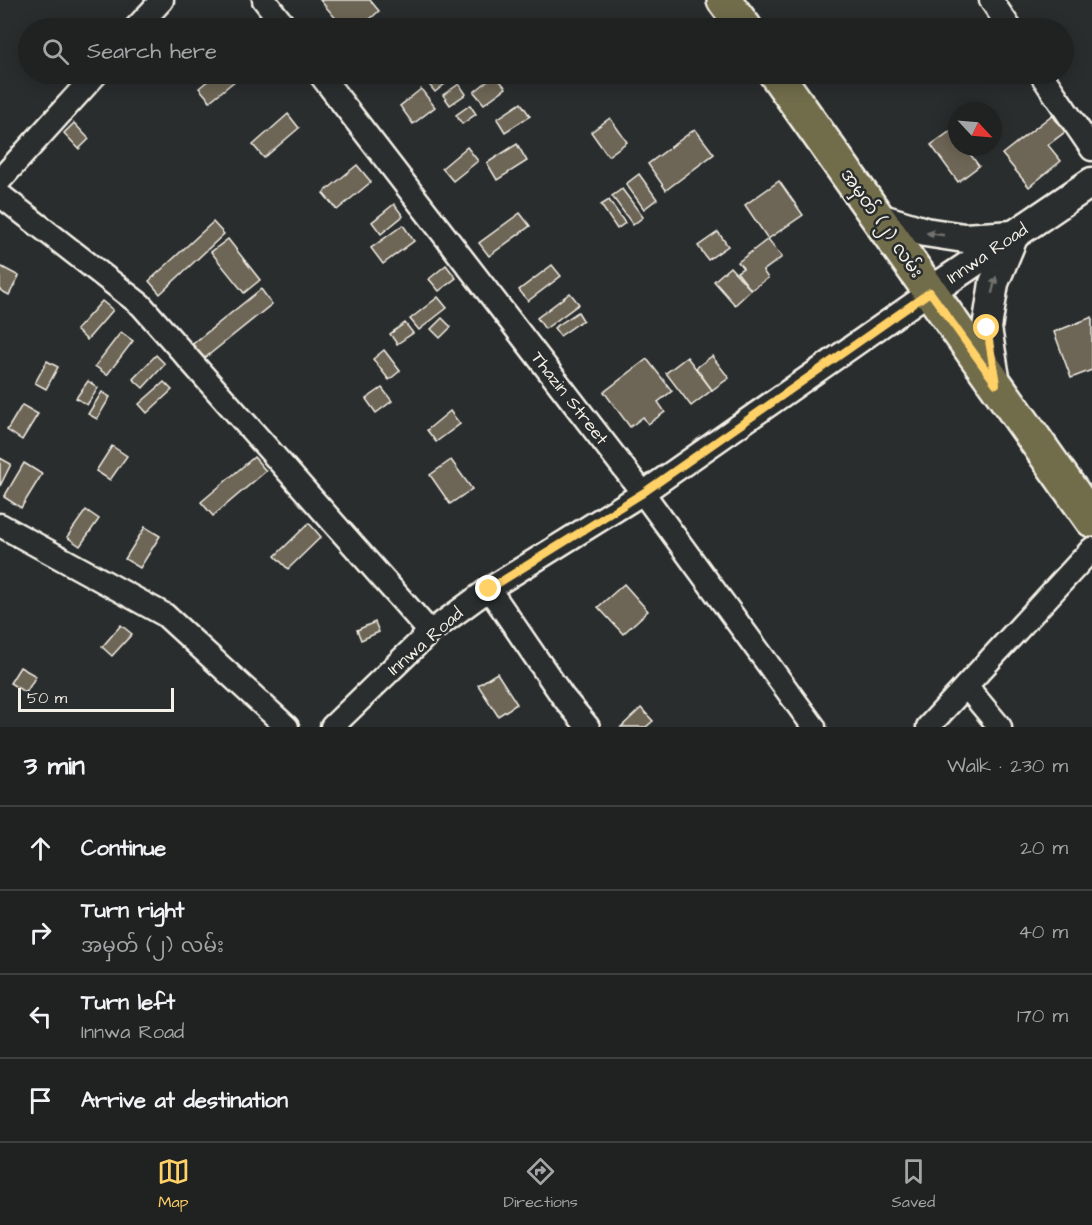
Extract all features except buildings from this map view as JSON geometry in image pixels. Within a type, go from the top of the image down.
[{"type":"main road","points":[[724,0],[738,18]]},
{"type":"main road","name":"အမှတ် (၂) လမ်း","points":[[783,84],[1092,520]]},
{"type":"street","points":[[145,18],[162,0]]},
{"type":"street","points":[[264,0],[278,18]]},
{"type":"street","points":[[991,0],[1003,18]]},
{"type":"street","points":[[0,180],[87,84]]},
{"type":"street","name":"Thazin Street","points":[[328,84],[643,493],[814,727]]},
{"type":"street","points":[[1048,84],[1092,149]]},
{"type":"street","name":"Innwa Road","points":[[332,727],[430,632],[489,589],[643,493],[930,292],[1092,182]]},
{"type":"street","points":[[0,195],[141,305],[430,632]]},
{"type":"street","points":[[879,218],[925,232],[964,238],[1014,235],[994,283],[987,328],[996,384]]},
{"type":"street","points":[[0,525],[165,615],[287,727]]},
{"type":"street","points":[[928,727],[1092,549]]},
{"type":"street","points":[[489,589],[563,698],[588,727]]},
{"type":"street","points":[[966,686],[1000,727]]},
{"type":"route","points":[[489,589],[643,493],[930,292],[996,384],[987,328]]}]
